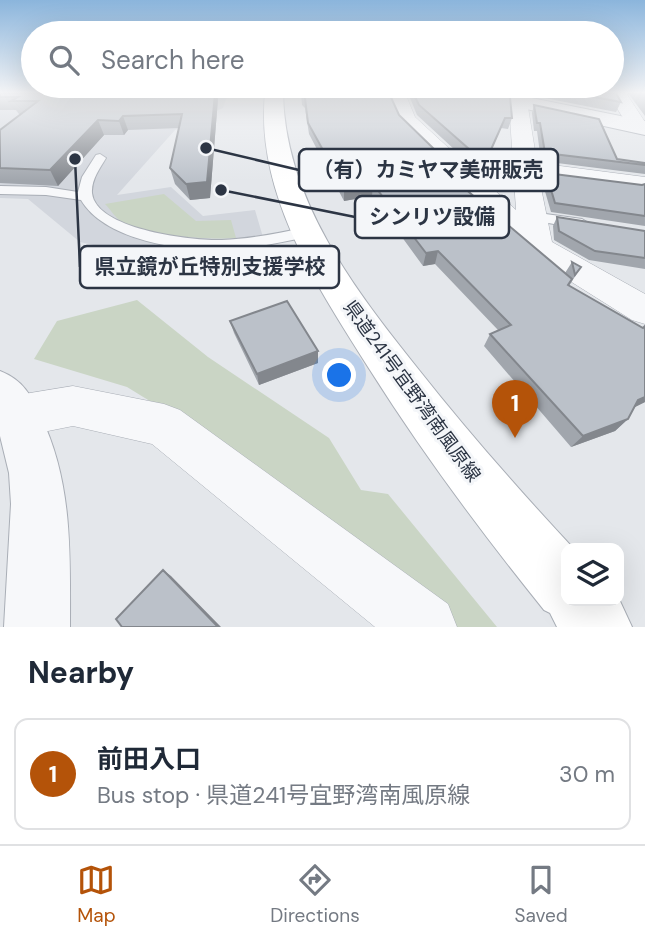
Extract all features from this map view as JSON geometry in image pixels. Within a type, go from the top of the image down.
[{"type":"main road","name":"県道241号宜野湾南風原線","points":[[274,122],[278,153],[288,184],[308,232],[344,296],[409,393],[561,582]]},
{"type":"main road","points":[[581,606],[599,627]]},
{"type":"street","points":[[409,122],[534,232],[645,311]]},
{"type":"street","points":[[521,122],[534,232]]},
{"type":"street","points":[[616,122],[642,128]]},
{"type":"street","points":[[526,169],[637,183]]},
{"type":"street","points":[[37,627],[39,518],[36,478],[9,404],[73,406],[164,425],[425,627]]},
{"type":"lane","points":[[100,158],[86,185],[86,197],[96,212],[108,222],[127,229],[210,245],[238,244],[308,232]]},
{"type":"lane","points":[[0,190],[46,191],[86,197]]},
{"type":"lane","points":[[534,232],[594,226]]},
{"type":"shaded area","points":[[0,122],[192,122],[175,130],[117,195],[171,187],[203,216],[255,210],[270,261],[231,276],[80,242],[28,199],[0,198]]},
{"type":"green space","points":[[164,194],[196,221],[231,220],[236,238],[193,237],[144,230],[120,221],[105,204]]},
{"type":"green space","points":[[137,300],[208,357],[329,438],[361,490],[388,494],[497,627],[457,627],[267,473],[127,387],[34,359],[57,321]]},
{"type":"building","points":[[10,122],[96,122],[50,170],[0,168],[0,130]]},
{"type":"building","points":[[180,122],[212,122],[207,182],[186,184],[170,168]]},
{"type":"building","points":[[406,122],[468,182],[457,182],[572,279],[568,285],[643,328],[645,326],[645,397],[638,400],[628,419],[583,436],[490,334],[511,325],[438,251],[426,253],[373,184],[344,188],[308,123]]},
{"type":"building","points":[[439,122],[503,122],[485,163]]},
{"type":"building","points":[[600,122],[617,159],[645,165],[545,153],[540,123],[537,123]]},
{"type":"building","points":[[546,173],[645,184],[645,216],[555,203]]},
{"type":"building","points":[[557,217],[645,231],[645,258],[595,251],[559,231]]},
{"type":"building","points":[[572,262],[581,267],[575,275]]},
{"type":"building","points":[[287,301],[318,351],[257,374],[230,321]]},
{"type":"building","points":[[163,570],[218,627],[122,627],[116,619]]},
{"type":"place","name":"（有）カミヤマ美研販売","points":[[206,148]]},
{"type":"place","name":"県立鏡が丘特別支援学校","points":[[75,159]]},
{"type":"place","name":"シンリツ設備","points":[[221,190]]},
{"type":"place","name":"前田入口","points":[[515,438]]}]
